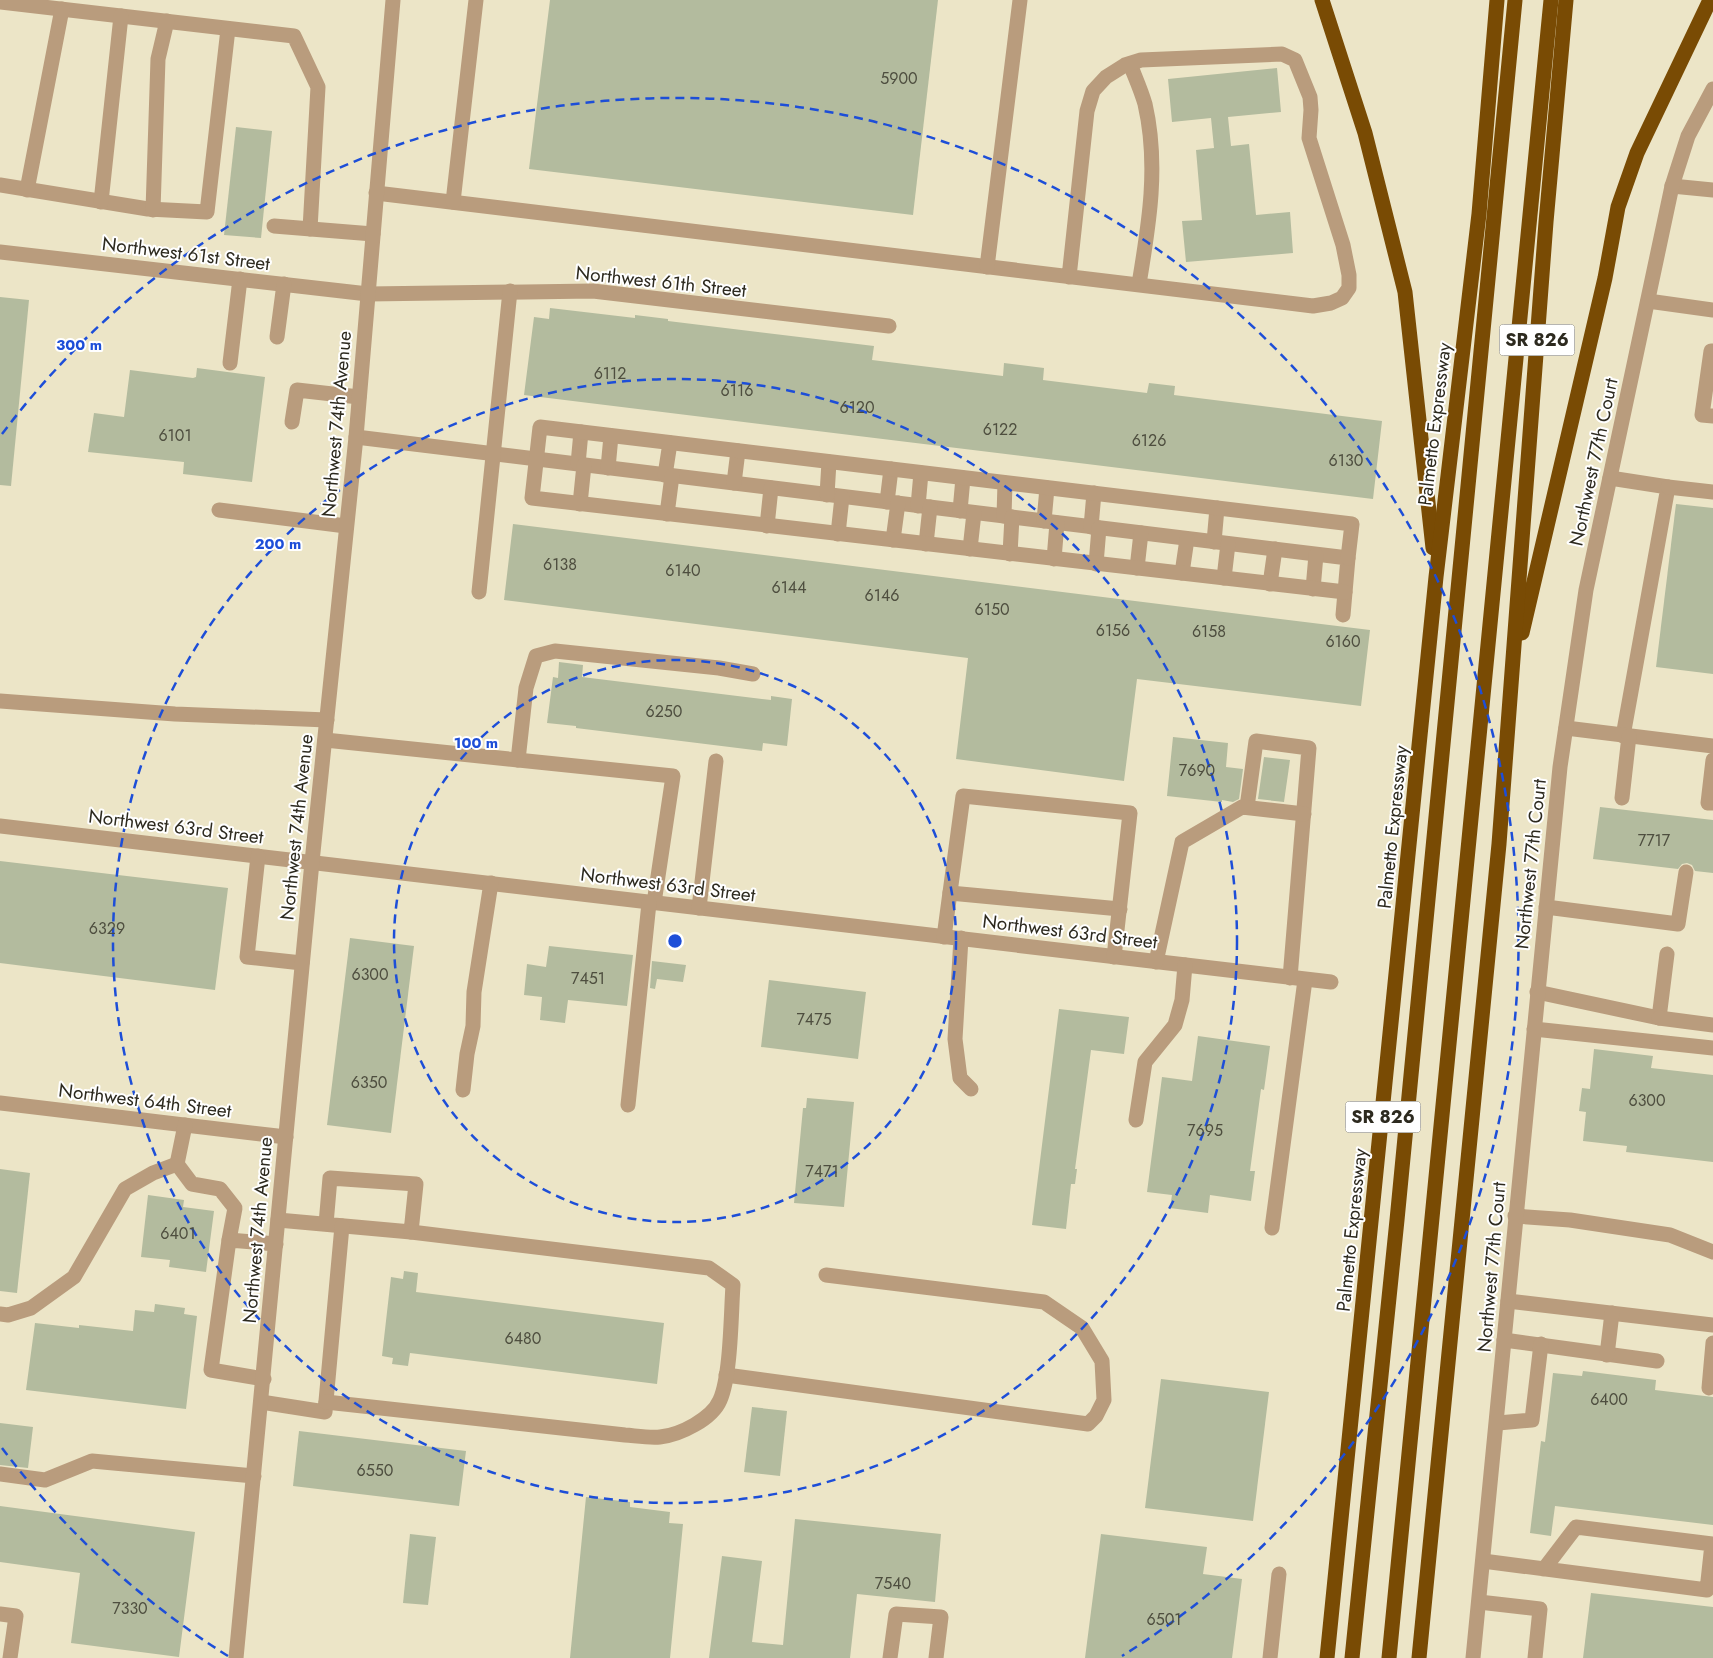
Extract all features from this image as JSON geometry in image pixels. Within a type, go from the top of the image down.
[{"type":"highway","points":[[1322,0],[1365,132],[1406,292],[1436,577]]},
{"type":"highway","name":"Palmetto Expressway","points":[[1327,1658],[1436,577],[1479,214],[1498,0]]},
{"type":"highway","points":[[1352,1658],[1397,1220],[1515,0]]},
{"type":"highway","points":[[1389,1658],[1551,0]]},
{"type":"highway","name":"SR 826","points":[[1419,1658],[1498,854],[1546,222],[1566,0]]},
{"type":"highway","points":[[1511,681],[1605,278],[1618,207],[1637,153],[1710,0]]},
{"type":"street","name":"Northwest 74th Avenue","points":[[236,1658],[302,963],[356,437],[373,234],[389,0]]},
{"type":"street","points":[[453,202],[476,0]]},
{"type":"street","points":[[987,267],[1020,0]]},
{"type":"street","points":[[0,2],[294,36],[318,87],[310,229]]},
{"type":"street","points":[[27,190],[62,9]]},
{"type":"street","points":[[101,202],[121,16]]},
{"type":"street","points":[[153,210],[158,59],[167,22]]},
{"type":"street","points":[[0,185],[153,210],[207,212],[228,29]]},
{"type":"street","points":[[376,193],[1313,306],[1331,303],[1342,298],[1349,288],[1349,276],[1343,245],[1308,138],[1312,110],[1310,97],[1296,60],[1282,54],[1156,58],[1130,64],[1106,77],[1093,91],[1088,111],[1069,276]]},
{"type":"street","points":[[1130,64],[1144,103],[1153,163],[1151,206],[1139,284]]},
{"type":"street","name":"Northwest 77th Court","points":[[1473,1658],[1498,1423],[1515,1216],[1556,800],[1586,590],[1672,186],[1688,136],[1713,90]]},
{"type":"street","points":[[1672,186],[1713,190]]},
{"type":"street","points":[[274,226],[373,234]]},
{"type":"street","name":"Northwest 61st Street","points":[[0,252],[368,294]]},
{"type":"street","points":[[230,363],[240,279]]},
{"type":"street","points":[[277,337],[284,284]]},
{"type":"street","points":[[479,592],[495,454],[510,291]]},
{"type":"street","name":"Northwest 61th Street","points":[[368,294],[593,291],[889,326]]},
{"type":"street","points":[[1648,301],[1713,310]]},
{"type":"street","points":[[1713,351],[1710,351],[1702,415],[1713,416]]},
{"type":"street","points":[[292,422],[297,390],[359,397]]},
{"type":"street","points":[[1343,616],[1352,524],[540,427],[532,498],[1345,592]]},
{"type":"street","points":[[580,504],[581,432]]},
{"type":"street","points":[[608,468],[611,436]]},
{"type":"street","points":[[356,437],[1348,558]]},
{"type":"street","points":[[667,514],[670,443]]},
{"type":"street","points":[[734,483],[738,451]]},
{"type":"street","points":[[827,495],[829,462]]},
{"type":"street","points":[[891,469],[893,540]]},
{"type":"street","points":[[921,473],[926,544]]},
{"type":"street","points":[[963,478],[970,549]]},
{"type":"street","points":[[1610,478],[1713,492]]},
{"type":"street","points":[[1005,483],[1010,554]]},
{"type":"street","points":[[1622,798],[1626,736],[1668,487]]},
{"type":"street","points":[[767,526],[771,488]]},
{"type":"street","points":[[1047,488],[1054,559]]},
{"type":"street","points":[[1094,493],[1096,564]]},
{"type":"street","points":[[838,534],[842,497]]},
{"type":"street","points":[[1217,508],[1224,578]]},
{"type":"street","points":[[219,510],[346,526]]},
{"type":"street","points":[[1137,568],[1141,533]]},
{"type":"street","points":[[1182,573],[1186,538]]},
{"type":"street","points":[[1270,584],[1275,549]]},
{"type":"street","points":[[1313,588],[1316,554]]},
{"type":"street","points":[[518,760],[526,688],[536,656],[544,653],[555,651],[719,668],[753,674]]},
{"type":"street","points":[[0,701],[175,714],[327,720]]},
{"type":"street","points":[[1566,728],[1713,746]]},
{"type":"street","points":[[325,740],[673,776],[651,903],[628,1105]]},
{"type":"street","points":[[1247,808],[1256,741],[1309,748],[1304,814],[1297,979],[1272,1228]]},
{"type":"street","points":[[1713,760],[1708,803],[1713,804]]},
{"type":"street","points":[[699,908],[716,761]]},
{"type":"street","points":[[944,937],[963,796],[1130,813],[1114,957]]},
{"type":"street","points":[[1156,962],[1182,842],[1242,807],[1304,814]]},
{"type":"street","name":"Northwest 63rd Street","points":[[0,826],[1331,982]]},
{"type":"street","points":[[258,856],[248,957],[302,963]]},
{"type":"street","points":[[1546,907],[1678,924],[1686,872]]},
{"type":"street","points":[[463,1090],[466,1054],[473,1026],[474,992],[491,883]]},
{"type":"street","points":[[950,893],[1120,909]]},
{"type":"street","points":[[961,938],[955,1039],[960,1078],[970,1090]]},
{"type":"street","points":[[1659,1018],[1667,954]]},
{"type":"street","points":[[1136,1120],[1145,1062],[1175,1026],[1182,1000],[1185,965]]},
{"type":"street","points":[[1537,992],[1659,1018],[1713,1025]]},
{"type":"street","points":[[1534,1028],[1713,1048]]},
{"type":"street","name":"Northwest 64th Street","points":[[0,1103],[286,1137]]},
{"type":"street","points":[[185,1125],[178,1164],[192,1184],[220,1189],[235,1208],[212,1370],[264,1379]]},
{"type":"street","points":[[0,1314],[8,1315],[31,1308],[74,1276],[125,1188],[153,1173],[178,1164]]},
{"type":"street","points":[[326,1224],[330,1178],[416,1184],[410,1232]]},
{"type":"street","points":[[1515,1216],[1570,1220],[1670,1236],[1713,1252]]},
{"type":"street","points":[[278,1220],[410,1232],[709,1268],[733,1285],[726,1375],[720,1400],[704,1418],[682,1430],[661,1437],[625,1435],[326,1402]]},
{"type":"street","points":[[261,1402],[325,1412],[342,1226]]},
{"type":"street","points":[[229,1240],[276,1244]]},
{"type":"street","points":[[726,1375],[1088,1424],[1096,1416],[1104,1400],[1102,1361],[1082,1328],[1044,1302],[826,1275]]},
{"type":"street","points":[[1508,1301],[1713,1324]]},
{"type":"street","points":[[1607,1355],[1612,1313]]},
{"type":"street","points":[[1504,1340],[1657,1361]]},
{"type":"street","points":[[1709,1388],[1713,1343]]},
{"type":"street","points":[[1498,1423],[1532,1420],[1541,1344]]},
{"type":"street","points":[[0,1474],[45,1480],[92,1461],[254,1476]]},
{"type":"street","points":[[1483,1561],[1544,1569],[1707,1590],[1712,1544],[1576,1527],[1544,1569]]},
{"type":"street","points":[[1270,1658],[1279,1574]]},
{"type":"street","points":[[1479,1602],[1540,1609],[1535,1658]]},
{"type":"street","points":[[0,1614],[16,1616],[10,1658]]},
{"type":"street","points":[[890,1658],[896,1614],[942,1617],[936,1658]]},
{"type":"building","points":[[550,0],[938,0],[913,215],[529,169]]},
{"type":"building","points":[[1277,68],[1281,112],[1228,117],[1231,146],[1249,144],[1256,215],[1290,212],[1293,253],[1186,262],[1182,221],[1202,220],[1196,150],[1214,148],[1211,118],[1172,122],[1168,79]]},
{"type":"building","points":[[236,127],[272,131],[261,238],[224,235]]},
{"type":"building","points":[[0,297],[29,300],[11,486],[0,485]]},
{"type":"building","points":[[550,308],[635,318],[635,315],[668,319],[668,321],[874,346],[872,360],[1003,376],[1004,363],[1044,368],[1043,380],[1147,393],[1149,383],[1175,386],[1174,395],[1382,421],[1373,499],[524,395],[534,317],[549,319]]},
{"type":"building","points":[[197,368],[265,377],[252,482],[183,474],[184,462],[88,452],[94,413],[124,417],[130,370],[193,378],[196,377]]},
{"type":"building","points":[[1676,504],[1713,508],[1713,674],[1656,667]]},
{"type":"building","points":[[513,524],[1370,630],[1361,706],[1137,679],[1124,781],[956,759],[968,658],[504,600]]},
{"type":"building","points":[[559,662],[583,665],[582,677],[771,700],[771,696],[792,699],[787,746],[763,743],[762,751],[547,723],[553,677],[558,678]]},
{"type":"building","points":[[1173,737],[1228,743],[1226,767],[1243,769],[1239,799],[1233,802],[1222,800],[1222,802],[1167,796]]},
{"type":"building","points":[[1264,757],[1290,760],[1284,802],[1258,799]]},
{"type":"building","points":[[1600,807],[1713,820],[1713,873],[1695,871],[1692,865],[1687,863],[1682,864],[1678,869],[1593,859]]},
{"type":"building","points":[[0,861],[228,888],[215,990],[0,963]]},
{"type":"building","points":[[350,938],[414,946],[391,1133],[327,1125]]},
{"type":"building","points":[[549,946],[633,955],[627,1006],[568,1000],[565,1023],[540,1020],[542,997],[524,995],[527,964],[546,967]]},
{"type":"building","points":[[652,961],[686,965],[683,982],[657,979],[655,989],[650,988]]},
{"type":"building","points":[[769,980],[866,992],[858,1059],[761,1047]]},
{"type":"building","points":[[1059,1009],[1129,1017],[1124,1054],[1091,1050],[1075,1169],[1077,1169],[1075,1184],[1071,1184],[1066,1229],[1032,1225]]},
{"type":"building","points":[[1198,1036],[1270,1046],[1264,1090],[1261,1089],[1250,1171],[1255,1171],[1251,1201],[1210,1195],[1208,1213],[1170,1208],[1172,1195],[1147,1192],[1162,1077],[1192,1081]]},
{"type":"building","points":[[1594,1049],[1653,1056],[1651,1068],[1713,1075],[1713,1162],[1626,1152],[1627,1146],[1583,1141],[1586,1112],[1579,1111],[1582,1088],[1590,1089]]},
{"type":"building","points":[[807,1098],[854,1102],[844,1207],[794,1203],[803,1108],[806,1108]]},
{"type":"building","points":[[0,1169],[30,1173],[17,1293],[0,1291]]},
{"type":"building","points":[[148,1195],[184,1200],[183,1207],[214,1211],[206,1272],[169,1267],[170,1260],[141,1257]]},
{"type":"building","points":[[404,1271],[418,1273],[416,1292],[664,1323],[657,1384],[410,1353],[408,1366],[392,1364],[393,1358],[382,1356],[391,1277],[403,1279]]},
{"type":"building","points":[[155,1304],[185,1308],[184,1314],[197,1316],[186,1409],[26,1390],[35,1323],[79,1328],[79,1325],[133,1331],[135,1310],[154,1312]]},
{"type":"building","points":[[1583,1371],[1656,1380],[1655,1390],[1713,1397],[1713,1525],[1555,1506],[1551,1536],[1530,1533],[1541,1441],[1545,1442],[1553,1373],[1582,1376]]},
{"type":"building","points":[[1161,1379],[1269,1392],[1253,1521],[1145,1508]]},
{"type":"building","points":[[752,1407],[787,1411],[780,1476],[744,1472]]},
{"type":"building","points":[[0,1423],[33,1427],[28,1468],[0,1465]]},
{"type":"building","points":[[299,1431],[466,1451],[459,1506],[293,1486]]},
{"type":"building","points":[[586,1497],[630,1502],[630,1507],[670,1512],[669,1523],[683,1524],[670,1658],[570,1658]]},
{"type":"building","points":[[0,1506],[195,1532],[179,1657],[71,1643],[80,1573],[0,1562]]},
{"type":"building","points":[[795,1519],[941,1534],[935,1602],[857,1594],[850,1658],[709,1658],[722,1556],[762,1561],[752,1642],[783,1645]]},
{"type":"building","points":[[410,1534],[436,1537],[428,1605],[403,1603]]},
{"type":"building","points":[[1101,1534],[1207,1547],[1203,1574],[1242,1579],[1232,1658],[1085,1658]]},
{"type":"building","points":[[1591,1593],[1713,1607],[1713,1658],[1583,1658]]}]
